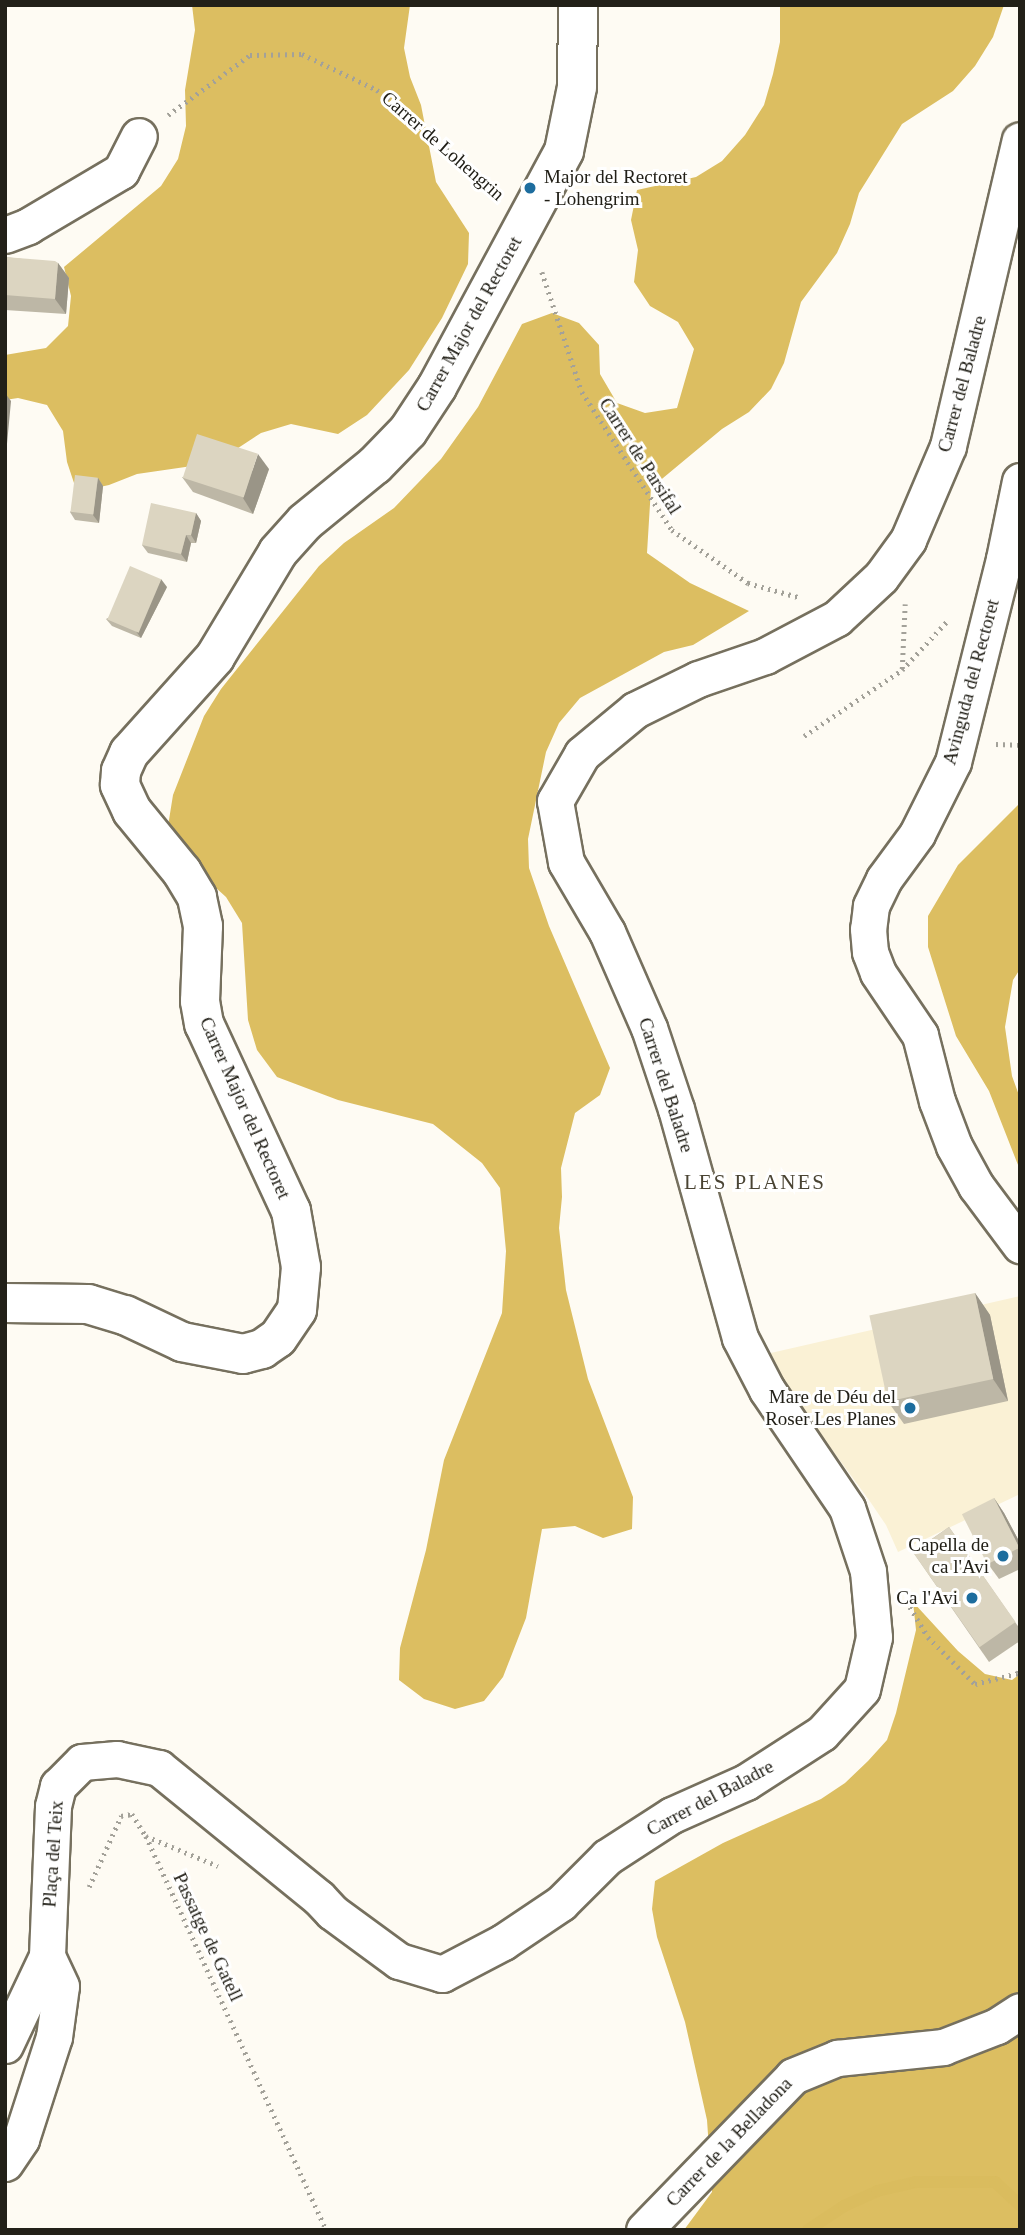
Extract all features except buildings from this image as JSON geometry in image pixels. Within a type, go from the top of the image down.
[{"type":"street","name":"Carrer Major del Rectoret","points":[[5,1303],[88,1304],[125,1315],[182,1342],[223,1353],[243,1354],[262,1349],[290,1325],[300,1292],[299,1242],[291,1211],[204,1024],[200,1001],[203,926],[197,897],[181,872],[132,811],[120,785],[121,771],[129,753],[215,657],[278,552],[305,522],[365,474],[408,431],[437,387],[557,167],[569,135],[577,87],[578,5]]},
{"type":"street","points":[[5,235],[28,226],[121,171],[139,136]]},
{"type":"street","name":"Carrer del Baladre","points":[[82,1762],[117,1759],[159,1768],[332,1912],[388,1953],[399,1961],[442,1974],[503,1942],[561,1903],[607,1857],[672,1815],[746,1782],[822,1733],[862,1689],[874,1637],[868,1571],[847,1508],[767,1390],[740,1338],[676,1109],[653,1040],[607,932],[566,862],[555,801],[582,754],[635,710],[698,680],[765,656],[837,618],[881,576],[908,540],[948,446],[1020,140]]},
{"type":"street","name":"Avinguda del Rectoret","points":[[1020,481],[1004,559],[953,762],[917,834],[884,879],[870,906],[868,929],[870,952],[878,973],[920,1035],[937,1101],[954,1146],[976,1186],[1020,1245]]},
{"type":"street","name":"Plaça del Teix","points":[[47,1956],[53,1806],[58,1786],[82,1762]]},
{"type":"street","points":[[5,2045],[47,1956]]},
{"type":"street","points":[[5,2163],[21,2138],[54,2037],[61,1986],[47,1956]]},
{"type":"street","name":"Carrer de la Belladona","points":[[644,2230],[793,2076],[837,2058],[916,2051],[956,2043],[997,2026],[1020,2011]]},
{"type":"path","name":"Carrer de Lohengrin","points":[[139,136],[250,55],[302,54],[377,90],[528,219]]},
{"type":"path","name":"Carrer de Parsifal","points":[[528,219],[582,393],[672,530],[748,583],[801,597]]},
{"type":"path","points":[[804,736],[902,670],[958,609]]},
{"type":"path","points":[[868,1571],[898,1587],[928,1637],[975,1684],[1018,1673],[1020,1669]]},
{"type":"path","name":"Passatge de Gatell","points":[[87,1892],[121,1816],[132,1814],[146,1836],[326,2230]]},
{"type":"shaded area","points":[[192,5],[410,5],[404,48],[410,77],[421,105],[436,182],[469,233],[468,264],[442,318],[409,370],[367,415],[338,434],[291,424],[261,433],[232,452],[199,465],[137,474],[109,485],[77,492],[67,462],[63,431],[47,405],[18,398],[5,400],[5,355],[46,348],[68,326],[71,296],[64,267],[161,186],[178,159],[186,126],[185,90],[195,30]]},
{"type":"shaded area","points":[[780,5],[1004,5],[993,37],[975,66],[953,91],[902,124],[859,193],[850,224],[837,253],[801,302],[784,363],[771,389],[749,412],[722,429],[651,488],[647,553],[690,583],[749,611],[693,645],[664,652],[580,698],[559,723],[546,752],[528,839],[529,868],[549,926],[610,1068],[600,1095],[575,1113],[561,1168],[559,1228],[566,1290],[588,1379],[633,1497],[632,1529],[603,1538],[575,1526],[542,1529],[526,1618],[503,1677],[484,1701],[455,1709],[424,1699],[399,1680],[400,1648],[426,1550],[444,1460],[502,1313],[506,1251],[500,1188],[482,1163],[433,1124],[338,1100],[277,1077],[257,1050],[248,1020],[242,923],[226,897],[204,877],[168,826],[173,795],[204,716],[221,689],[319,566],[344,543],[394,508],[441,459],[478,407],[522,324],[552,313],[579,323],[599,345],[600,374],[617,403],[645,413],[677,408],[694,349],[678,322],[650,306],[634,282],[638,250],[631,220],[637,190],[696,177],[722,161],[745,135],[764,105],[773,74],[780,42]]},
{"type":"shaded area","points":[[1020,803],[1020,969],[1013,980],[1005,1027],[1012,1076],[1020,1098],[1020,1170],[989,1091],[956,1036],[928,947],[928,916],[958,865]]},
{"type":"shaded area","name":"Mare de Déu del Roser Les Planes","points":[[1020,1296],[1020,1494],[898,1552],[886,1525],[869,1500],[762,1355]]},
{"type":"shaded area","points":[[913,1602],[958,1651],[985,1674],[1012,1680],[1020,1674],[1020,2230],[684,2230],[712,2192],[707,2120],[685,2022],[657,1937],[652,1909],[655,1881],[723,1843],[821,1799],[845,1783],[868,1761],[887,1740],[896,1713],[916,1630]]},
{"type":"waterway","points":[[808,2230],[844,2206],[877,2191],[915,2182],[995,2182],[1020,2205]]},
{"type":"place","name":"Major del Rectoret - Lohengrim","points":[[530,188]]},
{"type":"place","name":"Mare de Déu del Roser Les Planes","points":[[910,1408]]},
{"type":"place","name":"Capella de ca l'Avi","points":[[1003,1556]]},
{"type":"place","name":"Ca l'Avi","points":[[972,1598]]},
{"type":"district","name":"LES PLANES","points":[[755,1182]]}]
